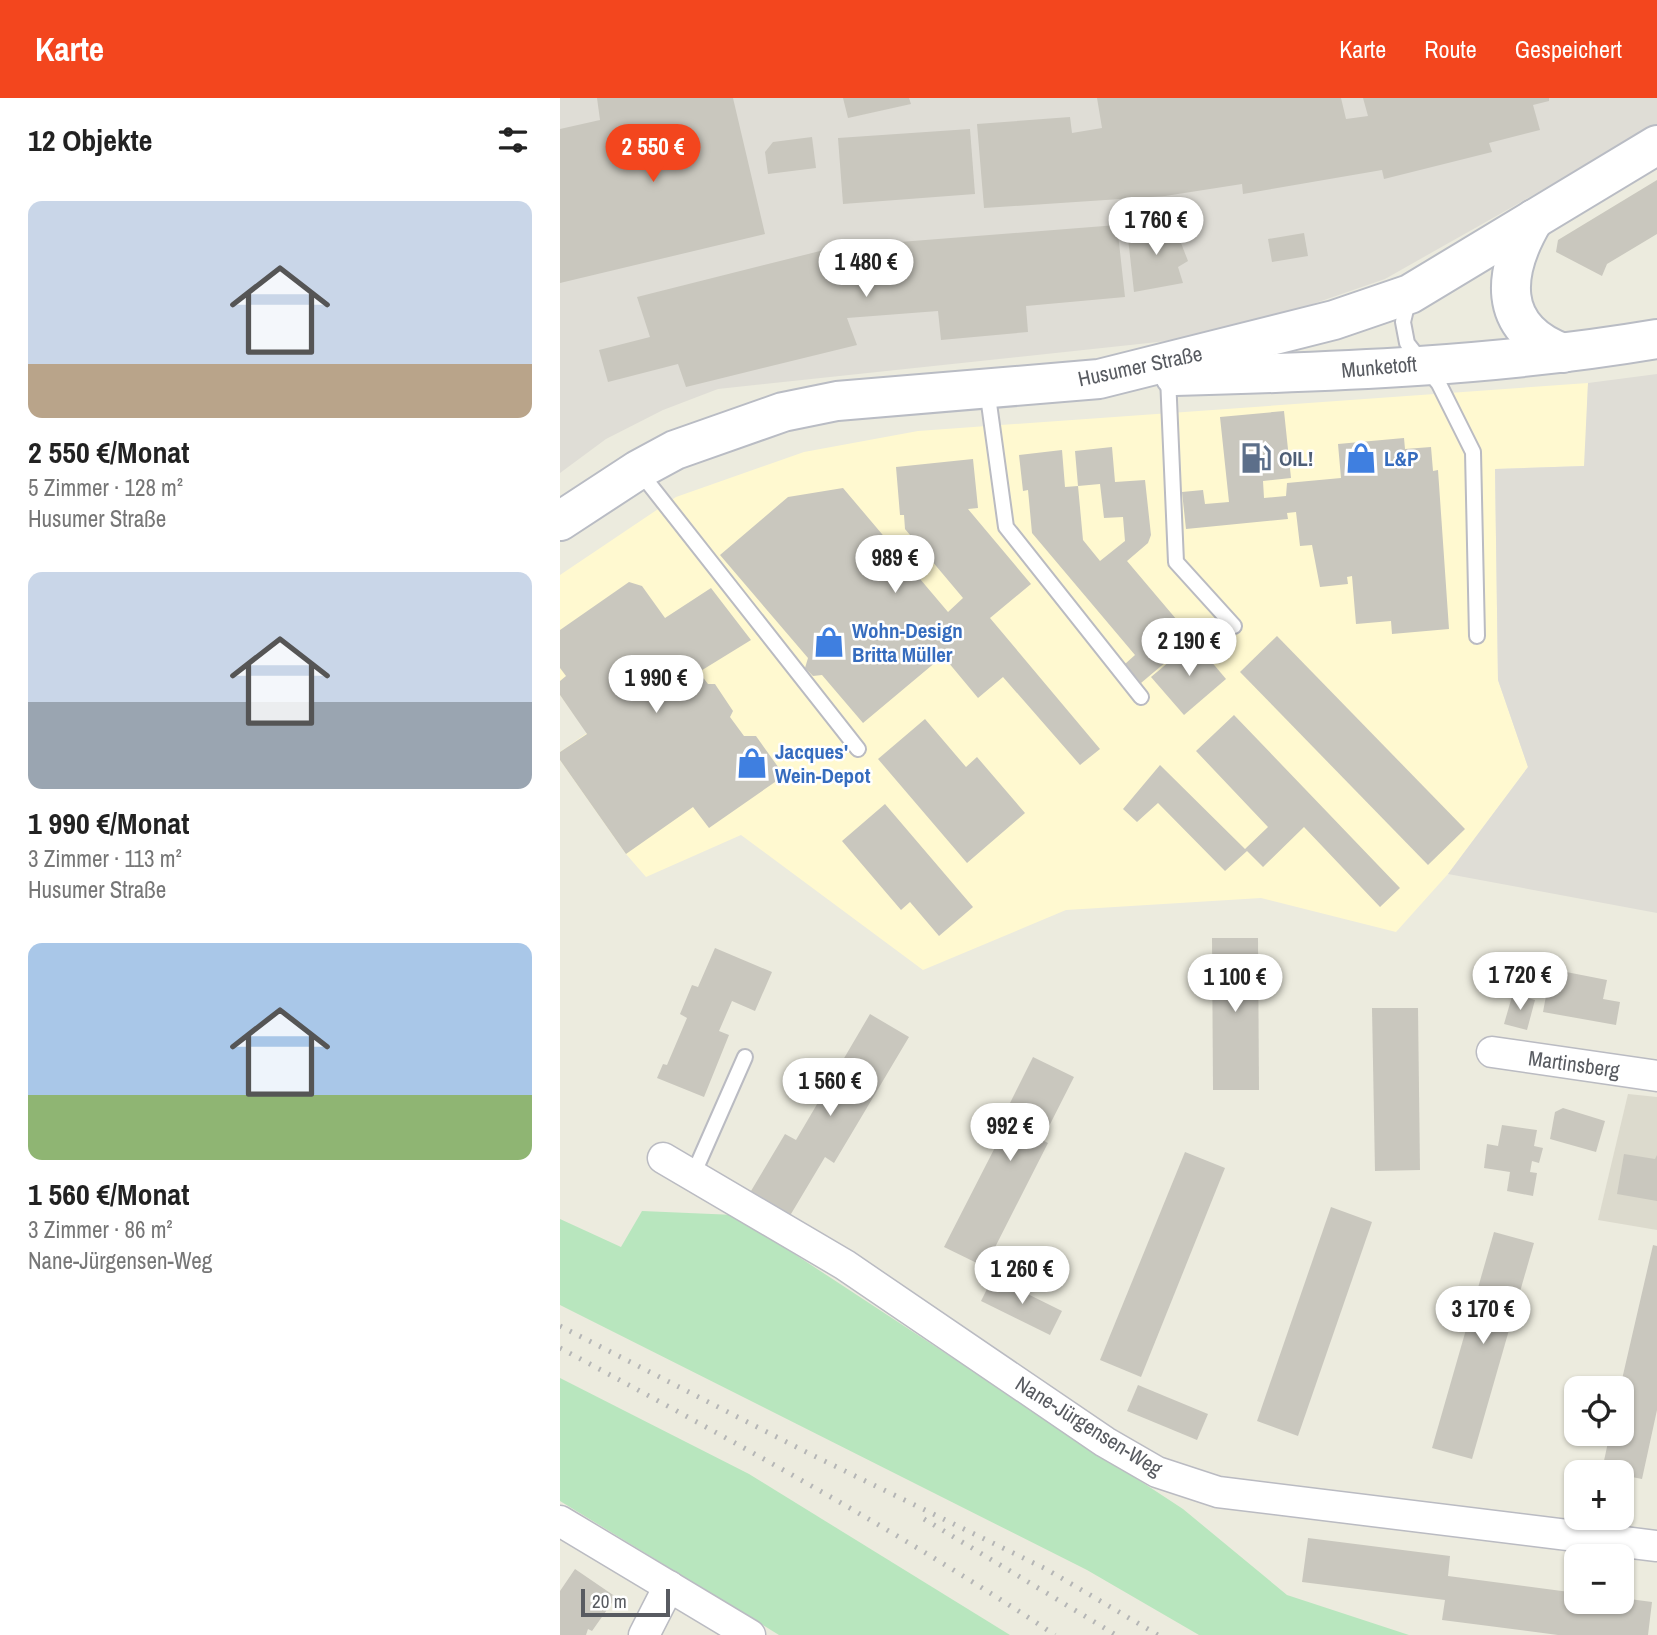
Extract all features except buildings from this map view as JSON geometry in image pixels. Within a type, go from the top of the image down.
[{"type":"main road","name":"Husumer Straße","points":[[560,521],[638,470],[675,450],[783,412],[837,401],[1099,379],[1334,320],[1410,294],[1657,145]]},
{"type":"main road","points":[[1534,219],[1517,247],[1511,274],[1514,309],[1534,338],[1563,353]]},
{"type":"main road","name":"Munketoft","points":[[1099,379],[1332,372],[1563,353],[1657,339]]},
{"type":"street","name":"Martinsberg","points":[[1492,1052],[1657,1076]]},
{"type":"street","name":"Nane-Jürgensen-Weg","points":[[663,1158],[845,1265],[1105,1442],[1157,1472],[1187,1484],[1218,1492],[1321,1506],[1657,1546]]},
{"type":"street","points":[[560,1521],[750,1635]]},
{"type":"street","points":[[643,1635],[669,1586]]},
{"type":"lane","points":[[1410,294],[1403,322],[1407,343],[1438,384],[1473,452],[1477,636]]},
{"type":"lane","points":[[1168,377],[1176,562],[1234,626]]},
{"type":"lane","points":[[987,388],[1006,527],[1141,697]]},
{"type":"lane","points":[[638,470],[858,749]]},
{"type":"lane","points":[[693,1175],[746,1057]]},
{"type":"shaded area","points":[[560,98],[1657,98],[1657,125],[1385,279],[1223,335],[718,389],[663,410],[606,439],[560,473]]},
{"type":"shaded area","points":[[1657,374],[1657,913],[1448,874],[1528,767],[1498,680],[1495,469],[1584,466],[1588,383]]},
{"type":"shaded area","points":[[1588,383],[1585,466],[1495,469],[1498,680],[1528,767],[1448,874],[1396,932],[1261,898],[1066,910],[923,970],[741,835],[646,877],[626,854],[560,760],[560,752],[587,733],[560,695],[560,575],[676,497],[804,452],[918,431]]},
{"type":"shaded area","points":[[1628,1094],[1657,1097],[1657,1230],[1598,1220]]},
{"type":"green space","points":[[642,1211],[735,1215],[1183,1509],[1287,1595],[1409,1635],[1199,1635],[1087,1570],[560,1305],[560,1219],[621,1247]]},
{"type":"green space","points":[[560,1378],[749,1474],[1010,1635],[779,1635],[560,1501]]},
{"type":"railway","points":[[560,1326],[808,1453],[1046,1569],[1158,1635]]},
{"type":"railway","points":[[560,1348],[873,1522],[1055,1635]]},
{"type":"railway","points":[[924,1519],[1116,1635]]},
{"type":"place","name":"OIL!","points":[[1256,458]]},
{"type":"place","name":"L&P","points":[[1361,458]]},
{"type":"place","name":"Wohn-Design Britta Müller","points":[[829,642]]},
{"type":"place","name":"Jacques' Wein-Depot","points":[[752,763]]}]
